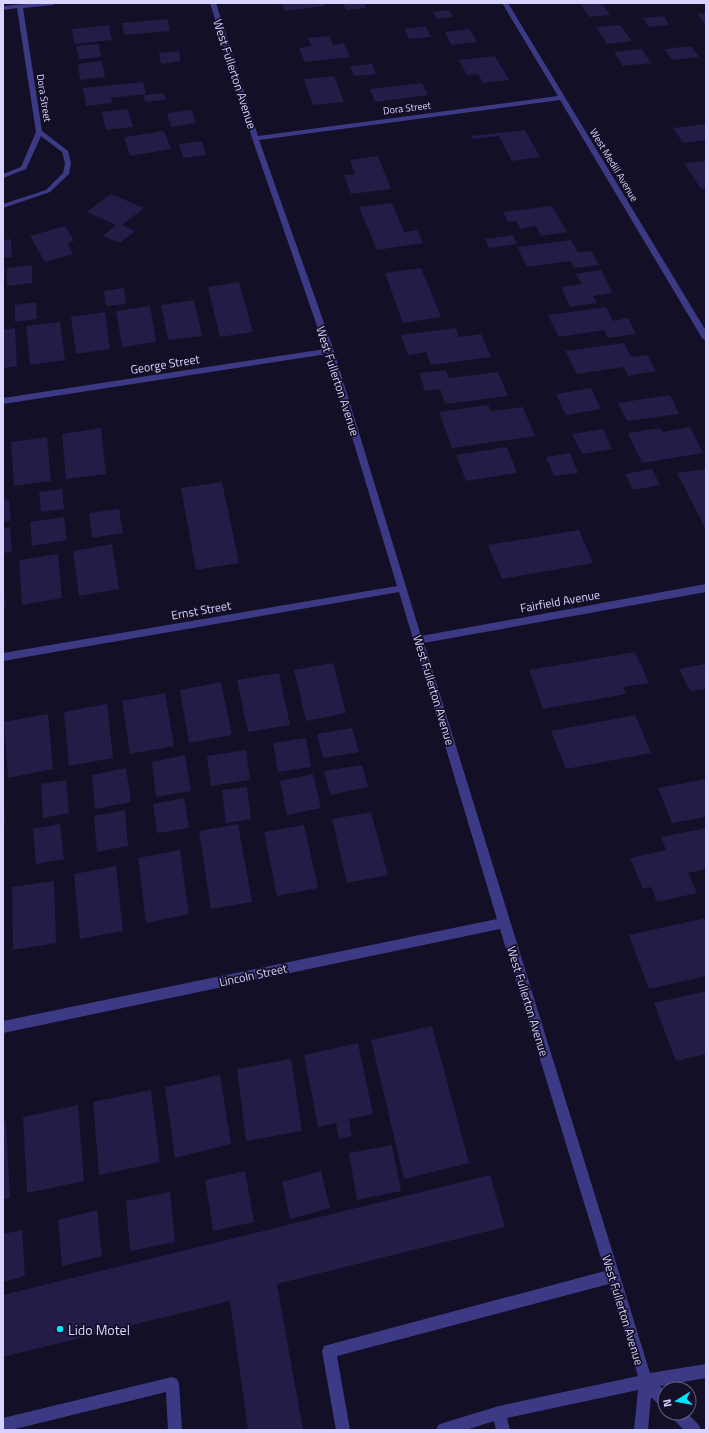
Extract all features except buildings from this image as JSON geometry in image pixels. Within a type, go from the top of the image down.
[{"type":"street","points":[[3,8],[53,3]]},
{"type":"street","name":"West Fullerton Avenue","points":[[213,3],[255,138],[330,351],[504,923],[646,1381],[641,1430]]},
{"type":"street","name":"West Medill Avenue","points":[[505,3],[706,338]]},
{"type":"street","name":"Dora Street","points":[[3,176],[24,168],[39,132],[20,6]]},
{"type":"street","name":"Dora Street","points":[[255,138],[562,98]]},
{"type":"street","points":[[3,206],[48,191],[66,174],[68,162],[65,151],[39,132]]},
{"type":"street","name":"George Street","points":[[3,401],[330,351]]},
{"type":"street","name":"Ernst Street","points":[[3,657],[403,588]]},
{"type":"street","name":"Fairfield Avenue","points":[[419,640],[706,588]]},
{"type":"street","name":"Lincoln Street","points":[[3,1027],[504,923]]},
{"type":"street","points":[[343,1430],[329,1351],[613,1276]]},
{"type":"street","points":[[443,1430],[498,1413],[646,1381],[706,1371]]},
{"type":"street","name":"West Fullerton Avenue","points":[[646,1381],[657,1393]]},
{"type":"street","points":[[3,1425],[172,1384],[175,1430]]},
{"type":"street","points":[[498,1413],[503,1430]]},
{"type":"street","points":[[685,1421],[694,1430]]},
{"type":"place","name":"Lido Motel","points":[[60,1329]]}]
